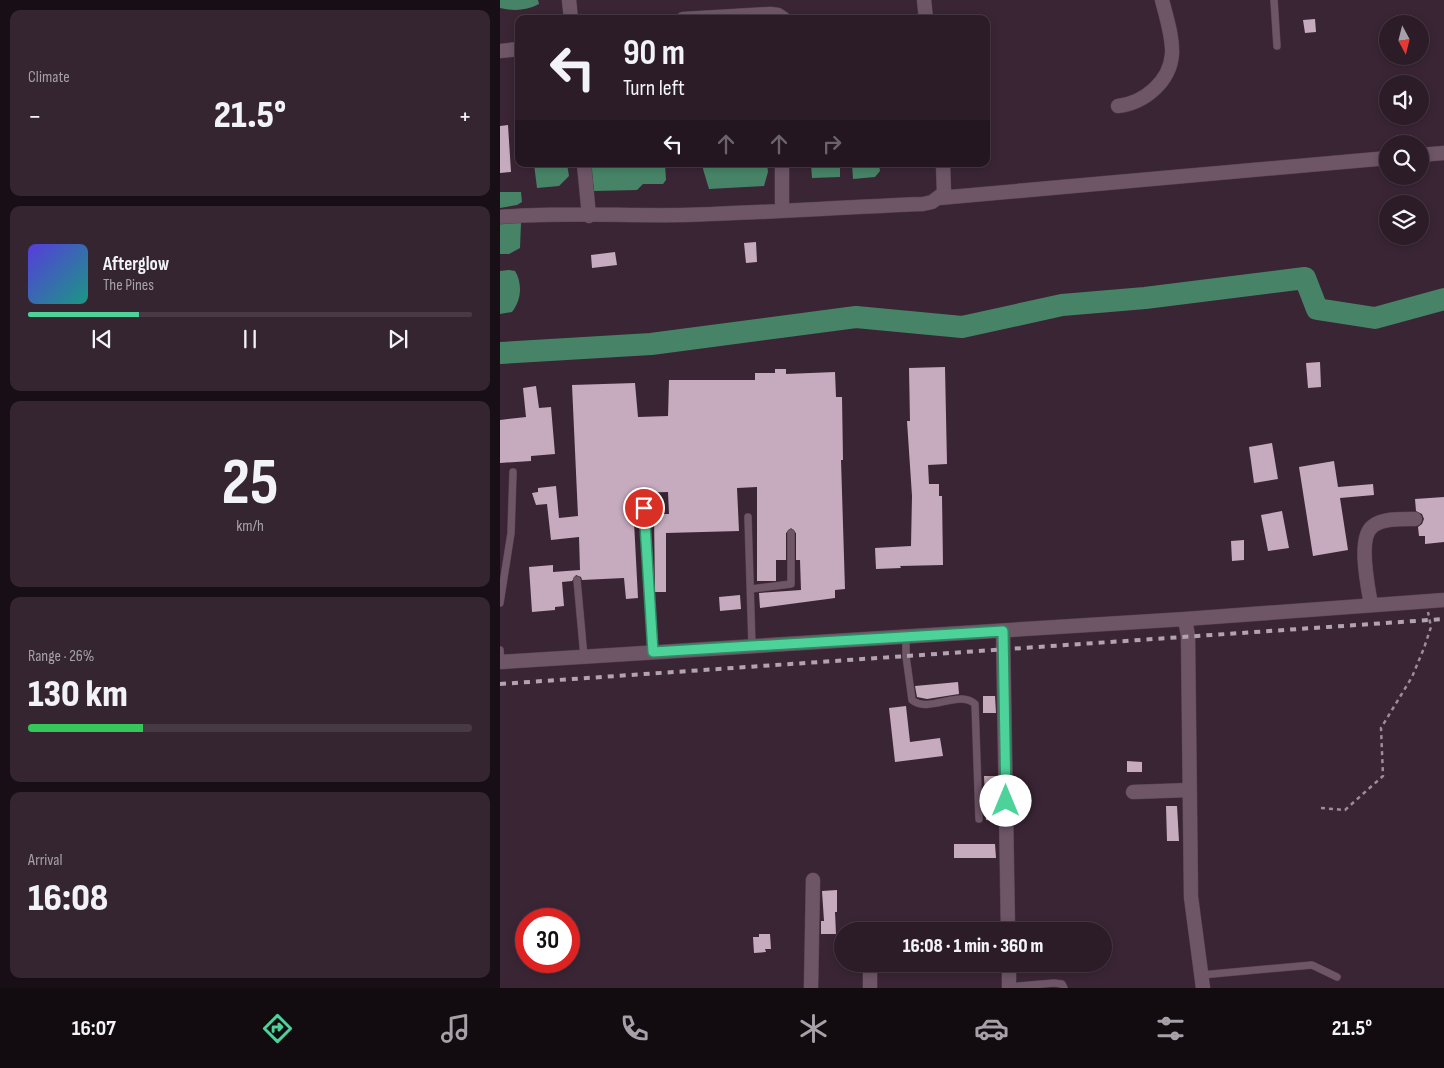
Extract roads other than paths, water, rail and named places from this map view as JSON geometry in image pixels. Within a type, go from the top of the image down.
[{"type":"street","points":[[569,0],[570,15]]},
{"type":"street","points":[[924,0],[926,15]]},
{"type":"street","points":[[1118,106],[1140,101],[1160,82],[1168,68],[1172,52],[1162,0]]},
{"type":"street","points":[[753,15],[778,15]]},
{"type":"street","points":[[500,51],[515,49]]},
{"type":"street","points":[[1429,154],[1444,153]]},
{"type":"street","points":[[500,218],[534,214],[589,216],[923,204],[940,198],[1379,159]]},
{"type":"street","points":[[584,167],[589,216]]},
{"type":"street","points":[[782,167],[782,210]]},
{"type":"street","points":[[940,198],[946,189],[943,167]]},
{"type":"street","points":[[1371,605],[1366,575],[1366,533],[1374,524],[1414,519]]},
{"type":"street","points":[[500,658],[584,657],[1185,619],[1444,600]]},
{"type":"street","points":[[1185,619],[1188,636],[1191,897],[1202,981]]},
{"type":"street","points":[[1003,631],[1008,922]]},
{"type":"street","points":[[1133,792],[1189,790]]},
{"type":"street","points":[[811,988],[813,880]]},
{"type":"street","points":[[870,972],[870,988]]},
{"type":"street","points":[[1008,972],[1009,988]]},
{"type":"lane","points":[[1274,0],[1277,46]]},
{"type":"lane","points":[[500,603],[511,533],[513,472]]},
{"type":"lane","points":[[644,508],[653,652]]},
{"type":"lane","points":[[748,517],[752,646]]},
{"type":"lane","points":[[751,589],[791,584],[792,533]]},
{"type":"lane","points":[[577,580],[584,657]]},
{"type":"lane","points":[[906,637],[906,656],[912,700],[922,704],[967,699],[975,704],[980,819]]},
{"type":"lane","points":[[1202,981],[1312,965],[1337,977]]},
{"type":"lane","points":[[1009,988],[1054,983],[1062,984],[1064,988]]},
{"type":"waterway","points":[[500,353],[651,344],[856,317],[962,327],[1062,305],[1145,298],[1305,278],[1317,309],[1375,318],[1444,299]]},
{"type":"railway","points":[[500,684],[1444,619]]}]
